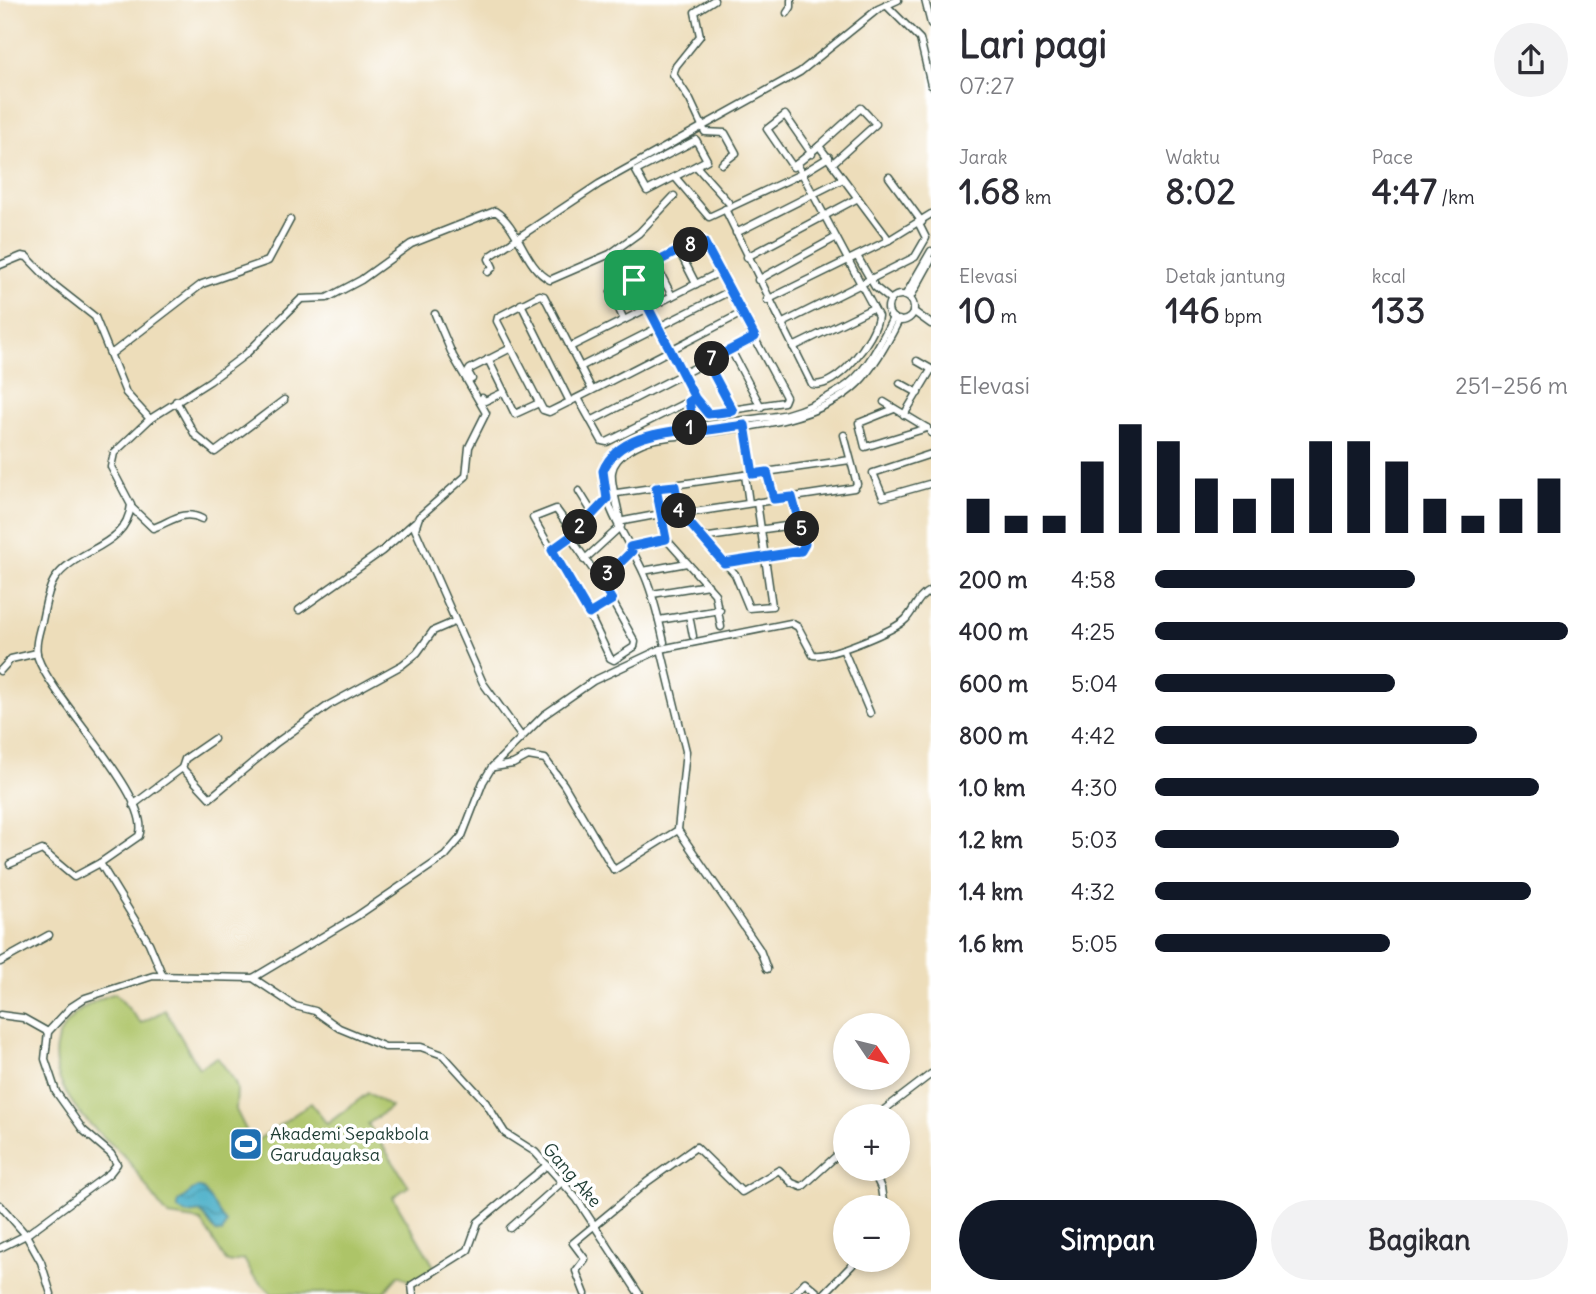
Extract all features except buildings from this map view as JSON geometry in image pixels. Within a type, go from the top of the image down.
[{"type":"street","points":[[713,0],[695,12],[700,36],[673,71],[702,129],[707,134],[725,133],[736,148],[736,153],[722,164]]},
{"type":"street","points":[[787,13],[791,0]]},
{"type":"street","points":[[874,0],[877,9]]},
{"type":"street","points":[[488,272],[493,267],[490,256],[599,184],[702,129],[773,84],[800,72],[877,9],[898,0]]},
{"type":"street","points":[[925,0],[931,24]]},
{"type":"street","points":[[886,5],[915,31],[931,85]]},
{"type":"street","points":[[675,177],[709,217],[727,206],[832,160],[876,124],[861,108],[812,154],[793,167],[767,129],[785,115],[812,154]]},
{"type":"street","points":[[696,140],[707,160],[696,166],[647,191],[636,171],[696,140]]},
{"type":"street","points":[[819,146],[889,240]]},
{"type":"street","points":[[696,166],[727,206],[736,233],[767,300],[814,386],[840,376],[876,325],[877,316],[797,164]]},
{"type":"street","points":[[781,324],[918,254],[926,238],[920,223],[889,177]]},
{"type":"street","points":[[736,233],[843,178]]},
{"type":"street","points":[[202,519],[191,514],[180,515],[153,528],[132,508],[113,472],[111,460],[150,419],[210,381],[246,354],[301,299],[327,298],[361,280],[411,244],[492,211],[502,215],[538,270],[551,280],[610,254],[639,233],[674,196]]},
{"type":"street","points":[[747,257],[858,198]]},
{"type":"street","points":[[767,300],[889,240],[931,214]]},
{"type":"street","points":[[111,354],[202,284],[268,261],[290,220]]},
{"type":"street","points":[[758,280],[835,238]]},
{"type":"street","points":[[692,400],[708,414],[779,404],[786,397],[702,240],[635,273],[634,280],[682,374],[692,400],[694,430]]},
{"type":"street","points":[[679,251],[696,284]]},
{"type":"street","points":[[907,297],[931,251]]},
{"type":"street","points":[[0,265],[22,256],[53,284],[91,312],[126,393],[150,419]]},
{"type":"street","points":[[857,256],[870,279],[891,300]]},
{"type":"street","points":[[907,297],[931,260]]},
{"type":"street","points":[[655,263],[672,296]]},
{"type":"street","points":[[570,347],[720,272]]},
{"type":"street","points":[[624,320],[611,292],[634,280]]},
{"type":"street","points":[[580,367],[730,291]]},
{"type":"street","points":[[592,390],[544,296],[522,304],[496,319],[543,410],[549,412],[578,398],[742,313]]},
{"type":"street","points":[[907,297],[897,296],[891,300],[889,312],[896,319],[908,318],[913,311]]},
{"type":"street","points":[[907,297],[913,311],[931,324]]},
{"type":"street","points":[[522,304],[570,402]]},
{"type":"street","points":[[793,347],[873,308]]},
{"type":"street","points":[[299,611],[382,551],[467,477],[469,447],[484,416],[435,314]]},
{"type":"street","points":[[767,969],[760,950],[678,830],[686,751],[662,646],[659,620],[643,570],[607,499],[603,471],[606,463],[644,436],[745,425],[799,415],[847,392],[868,371],[896,319]]},
{"type":"street","points":[[620,523],[617,494],[611,473],[624,454],[647,440],[788,414],[833,394],[859,373],[896,319]]},
{"type":"street","points":[[591,421],[755,337]]},
{"type":"street","points":[[504,392],[484,401],[468,372],[511,348]]},
{"type":"street","points":[[731,350],[761,407]]},
{"type":"street","points":[[488,359],[515,414],[539,402]]},
{"type":"street","points":[[904,415],[931,370],[917,361]]},
{"type":"street","points":[[707,362],[733,411]]},
{"type":"street","points":[[900,383],[918,393]]},
{"type":"street","points":[[578,398],[601,441],[607,442],[692,400]]},
{"type":"street","points":[[174,402],[195,435],[215,452],[284,400]]},
{"type":"street","points":[[884,402],[930,429]]},
{"type":"street","points":[[894,409],[859,423],[865,447],[930,429]]},
{"type":"street","points":[[745,425],[753,474]]},
{"type":"street","points":[[681,514],[855,488],[857,484],[844,435]]},
{"type":"street","points":[[931,454],[873,473],[883,497],[930,483],[931,491]]},
{"type":"street","points":[[552,550],[572,536],[607,499],[617,494],[850,460]]},
{"type":"street","points":[[767,472],[774,499]]},
{"type":"street","points":[[675,486],[677,506],[681,514],[741,584],[746,607],[763,608],[772,606],[761,528],[745,475]]},
{"type":"street","points":[[656,488],[666,539],[718,598],[721,627]]},
{"type":"street","points":[[579,491],[592,512]]},
{"type":"street","points":[[724,563],[803,550],[805,544],[792,497]]},
{"type":"street","points":[[10,864],[42,850],[74,877],[139,836],[141,826],[118,774],[54,687],[37,653],[41,624],[54,580],[77,558],[117,537],[132,508]]},
{"type":"street","points":[[556,509],[572,536],[635,642],[634,648],[618,659],[610,658],[589,614],[533,521],[534,516],[556,509]]},
{"type":"street","points":[[584,560],[620,523],[661,514]]},
{"type":"street","points":[[415,522],[454,622],[483,683],[521,736]]},
{"type":"street","points":[[702,538],[800,524]]},
{"type":"street","points":[[601,582],[631,549],[666,539]]},
{"type":"street","points":[[643,570],[687,563]]},
{"type":"street","points":[[652,594],[708,585]]},
{"type":"street","points":[[0,1248],[26,1235],[110,1173],[117,1164],[111,1154],[83,1130],[56,1092],[45,1059],[48,1032],[85,998],[102,990],[162,974],[253,978],[357,916],[445,856],[462,836],[483,782],[492,768],[544,715],[593,681],[662,646],[791,623],[798,627],[813,655],[843,649],[898,625],[918,599],[931,590]]},
{"type":"street","points":[[589,614],[612,600]]},
{"type":"street","points":[[659,620],[720,610]]},
{"type":"street","points":[[689,615],[693,636]]},
{"type":"street","points":[[182,768],[210,798],[329,705],[402,665],[417,653],[433,631],[454,622]]},
{"type":"street","points":[[843,649],[870,713]]},
{"type":"street","points":[[0,671],[11,659],[37,653]]},
{"type":"street","points":[[133,805],[182,768],[185,759],[214,739]]},
{"type":"street","points":[[492,768],[513,764],[528,756],[545,759],[571,796],[614,870],[678,830]]},
{"type":"street","points":[[100,863],[149,943],[162,974]]},
{"type":"street","points":[[0,962],[49,935]]},
{"type":"street","name":"Gang Ake","points":[[253,978],[295,1006],[315,1011],[339,1028],[385,1047],[421,1047],[443,1055],[484,1100],[505,1133],[535,1152],[562,1182],[594,1224],[639,1294]]},
{"type":"street","points":[[0,1015],[23,1018],[48,1032]]},
{"type":"street","points":[[892,1104],[931,1074]]},
{"type":"street","points":[[585,1294],[576,1271],[585,1259],[573,1243],[696,1147],[742,1192],[779,1170],[792,1183],[802,1187],[833,1159]]},
{"type":"street","points":[[413,1294],[412,1285],[468,1250],[478,1222],[547,1165]]},
{"type":"street","points":[[510,1228],[562,1182]]},
{"type":"street","points":[[0,1205],[26,1235],[41,1262],[51,1294]]},
{"type":"street","points":[[794,1294],[805,1282],[822,1294],[845,1272]]},
{"type":"green space","name":"Akademi Sepakbola Garudayaksa","points":[[115,993],[141,1023],[165,1010],[199,1068],[217,1057],[234,1080],[237,1089],[236,1110],[246,1130],[248,1143],[256,1141],[311,1103],[327,1124],[368,1093],[391,1107],[368,1124],[409,1186],[393,1197],[435,1268],[411,1282],[399,1275],[384,1292],[272,1294],[253,1276],[244,1259],[231,1263],[226,1261],[201,1221],[169,1216],[124,1156],[93,1127],[73,1103],[62,1084],[56,1065],[56,1048],[62,1031],[73,1016]]},
{"type":"water","points":[[197,1187],[203,1189],[226,1223],[222,1233],[216,1232],[201,1212],[187,1214],[178,1209],[178,1202]]},
{"type":"place","name":"Akademi Sepakbola Garudayaksa","points":[[246,1144]]},
{"type":"route","points":[[634,280],[635,273],[700,240],[704,242],[755,337],[707,362],[733,411],[705,414],[695,398],[689,401],[694,428],[694,432],[745,425],[753,474],[767,472],[774,499],[792,497],[805,544],[801,551],[724,563],[679,511],[675,486],[656,488],[666,539],[630,547],[632,551],[601,582],[612,600],[589,614],[566,579],[552,550],[574,534],[607,499],[603,474],[606,463],[644,436],[694,428],[689,401],[695,398],[634,280]]}]
